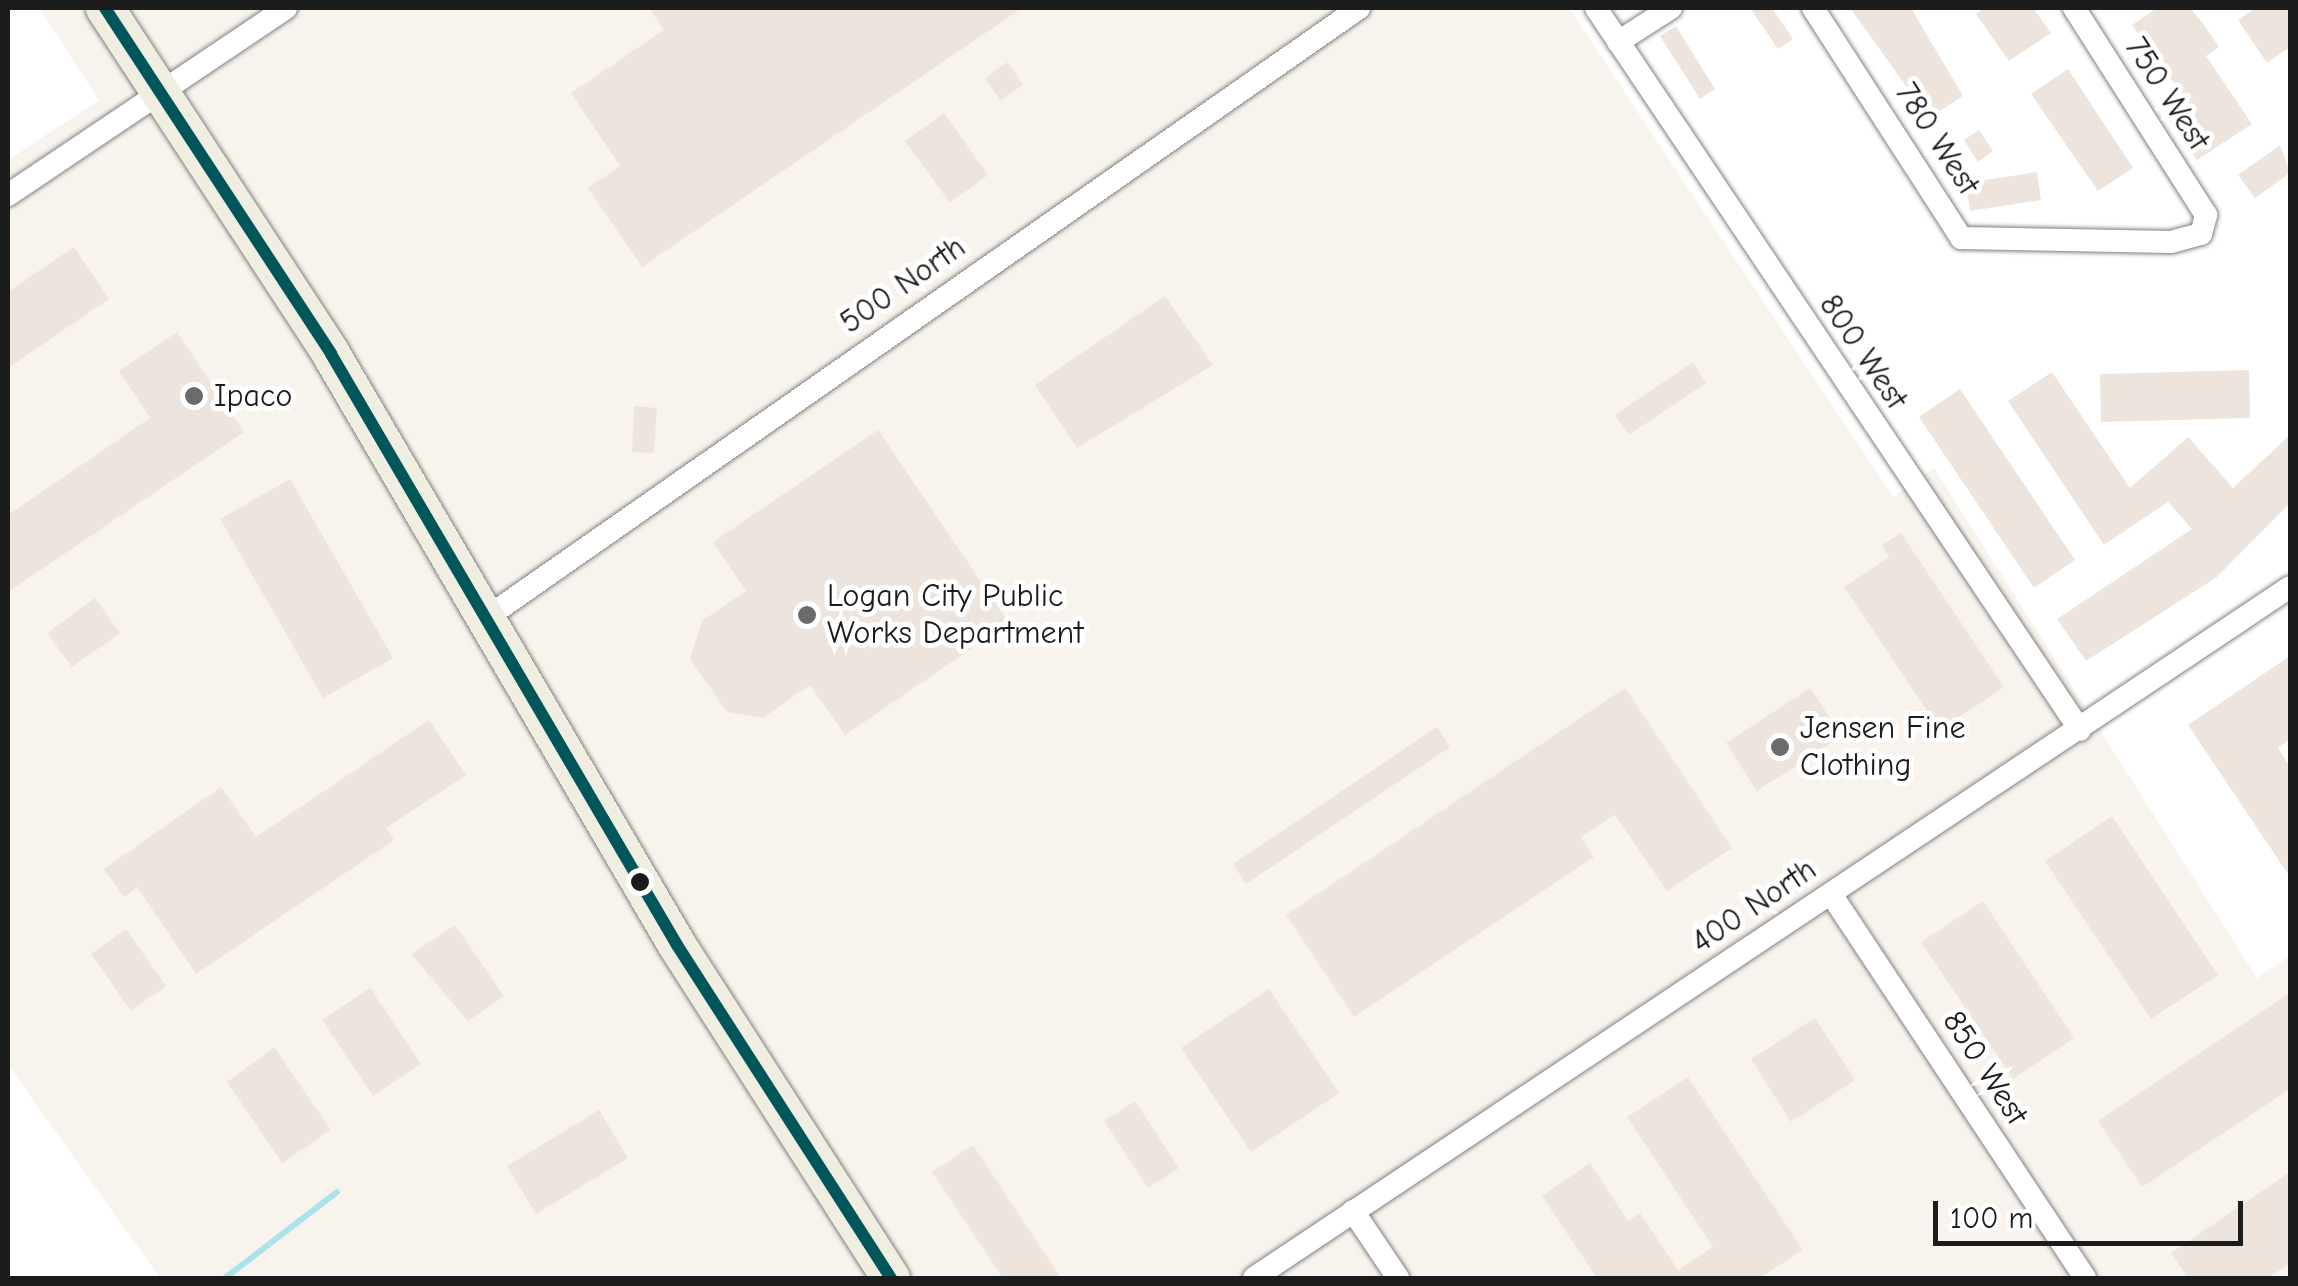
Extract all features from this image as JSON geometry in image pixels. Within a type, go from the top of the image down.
[{"type":"main road","points":[[106,8],[332,354],[677,945],[891,1278]]},
{"type":"street","points":[[8,195],[286,8]]},
{"type":"street","name":"500 North","points":[[486,618],[1360,8]]},
{"type":"street","name":"800 West","points":[[1596,8],[2080,730]]},
{"type":"street","points":[[1618,42],[1672,8]]},
{"type":"street","name":"780 West","points":[[1814,8],[1961,238],[2171,242],[2201,234],[2206,215]]},
{"type":"street","name":"750 West","points":[[2074,8],[2206,215]]},
{"type":"street","name":"400 North","points":[[1254,1278],[2290,587]]},
{"type":"street","name":"850 West","points":[[1831,894],[2085,1278]]},
{"type":"street","points":[[1353,1211],[1398,1278]]},
{"type":"shaded area","points":[[39,8],[1569,8],[1893,497],[1934,468],[2257,978],[2290,956],[2290,1278],[160,1278],[8,1065],[8,160],[99,100]]},
{"type":"building","points":[[649,8],[1022,8],[642,267],[588,188],[620,166],[571,93],[664,30]]},
{"type":"building","points":[[1750,8],[1772,8],[1793,39],[1778,49]]},
{"type":"building","points":[[1850,8],[1911,8],[1963,96],[1929,118]]},
{"type":"building","points":[[1984,8],[2033,8],[2051,33],[2009,61],[1976,14]]},
{"type":"building","points":[[2157,8],[2190,8],[2202,22],[2219,47],[2206,56],[2252,124],[2197,160],[2168,118],[2189,104],[2132,25]]},
{"type":"building","points":[[2256,8],[2290,8],[2290,47],[2267,63],[2238,20]]},
{"type":"building","points":[[1676,26],[1715,89],[1700,99],[1660,36]]},
{"type":"building","points":[[1008,62],[1023,85],[1000,100],[985,78]]},
{"type":"building","points":[[2068,69],[2133,168],[2098,191],[2031,94]]},
{"type":"building","points":[[944,113],[988,175],[950,203],[905,141]]},
{"type":"building","points":[[1979,130],[1993,151],[1978,162],[1964,140]]},
{"type":"building","points":[[2280,145],[2290,173],[2255,198],[2238,175]]},
{"type":"building","points":[[2037,172],[2041,200],[1970,211],[1966,183]]},
{"type":"building","points":[[74,247],[109,299],[8,368],[8,292]]},
{"type":"building","points":[[1165,296],[1213,365],[1077,448],[1035,385]]},
{"type":"building","points":[[177,332],[244,432],[8,592],[8,515],[150,418],[119,371]]},
{"type":"building","points":[[1693,362],[1706,383],[1629,435],[1615,415]]},
{"type":"building","points":[[2249,370],[2250,418],[2101,422],[2100,374]]},
{"type":"building","points":[[2052,372],[2130,488],[2188,437],[2233,488],[2290,435],[2290,503],[2217,577],[2086,661],[2057,619],[2192,529],[2168,502],[2104,545],[2008,401]]},
{"type":"building","points":[[1960,389],[2075,560],[2034,588],[1919,417]]},
{"type":"building","points":[[634,406],[657,408],[654,453],[632,452]]},
{"type":"building","points":[[878,430],[1009,623],[845,735],[810,685],[763,718],[727,712],[690,659],[702,621],[746,591],[713,542]]},
{"type":"building","points":[[290,479],[393,658],[323,698],[220,519]]},
{"type":"building","points":[[1901,533],[2004,687],[1940,730],[1844,587],[1889,557],[1882,545]]},
{"type":"building","points":[[95,598],[120,633],[72,667],[47,633]]},
{"type":"building","points":[[2290,656],[2290,739],[2278,748],[2290,767],[2290,877],[2188,725]]},
{"type":"building","points":[[1625,688],[1732,848],[1667,891],[1615,815],[1581,837],[1594,857],[1354,1017],[1286,915]]},
{"type":"building","points":[[1810,688],[1842,736],[1757,791],[1726,743]]},
{"type":"building","points":[[429,720],[466,775],[386,828],[394,840],[196,974],[137,887],[124,897],[104,869],[221,787],[256,837]]},
{"type":"building","points":[[1437,727],[1450,747],[1246,884],[1233,864]]},
{"type":"building","points":[[2112,816],[2218,975],[2151,1019],[2045,861]]},
{"type":"building","points":[[1983,901],[2074,1038],[2013,1079],[1921,942]]},
{"type":"building","points":[[455,925],[504,996],[468,1021],[411,954]]},
{"type":"building","points":[[126,929],[166,986],[131,1011],[91,954]]},
{"type":"building","points":[[370,988],[421,1064],[373,1096],[322,1020]]},
{"type":"building","points":[[1269,989],[1339,1093],[1251,1152],[1181,1048]]},
{"type":"building","points":[[2290,993],[2290,1089],[2142,1187],[2098,1121]]},
{"type":"building","points":[[1815,1018],[1855,1080],[1791,1122],[1751,1059]]},
{"type":"building","points":[[274,1047],[331,1130],[282,1163],[227,1082]]},
{"type":"building","points":[[1688,1077],[1803,1250],[1760,1278],[1597,1278],[1542,1196],[1590,1163],[1628,1221],[1640,1213],[1678,1270],[1713,1247],[1627,1117]]},
{"type":"building","points":[[1135,1101],[1179,1168],[1148,1188],[1104,1121]]},
{"type":"building","points":[[599,1110],[628,1158],[536,1214],[507,1166]]},
{"type":"building","points":[[973,1145],[1061,1278],[1003,1278],[932,1172]]},
{"type":"building","points":[[2290,1172],[2290,1263],[2268,1278],[2188,1278],[2171,1253]]},
{"type":"waterway","points":[[225,1278],[337,1192]]},
{"type":"transit line","points":[[105,8],[331,354],[677,945],[891,1278]]},
{"type":"place","name":"Ipaco","points":[[194,396]]},
{"type":"place","name":"Logan City Public Works Department","points":[[807,615]]},
{"type":"place","name":"Jensen Fine Clothing","points":[[1780,747]]}]
